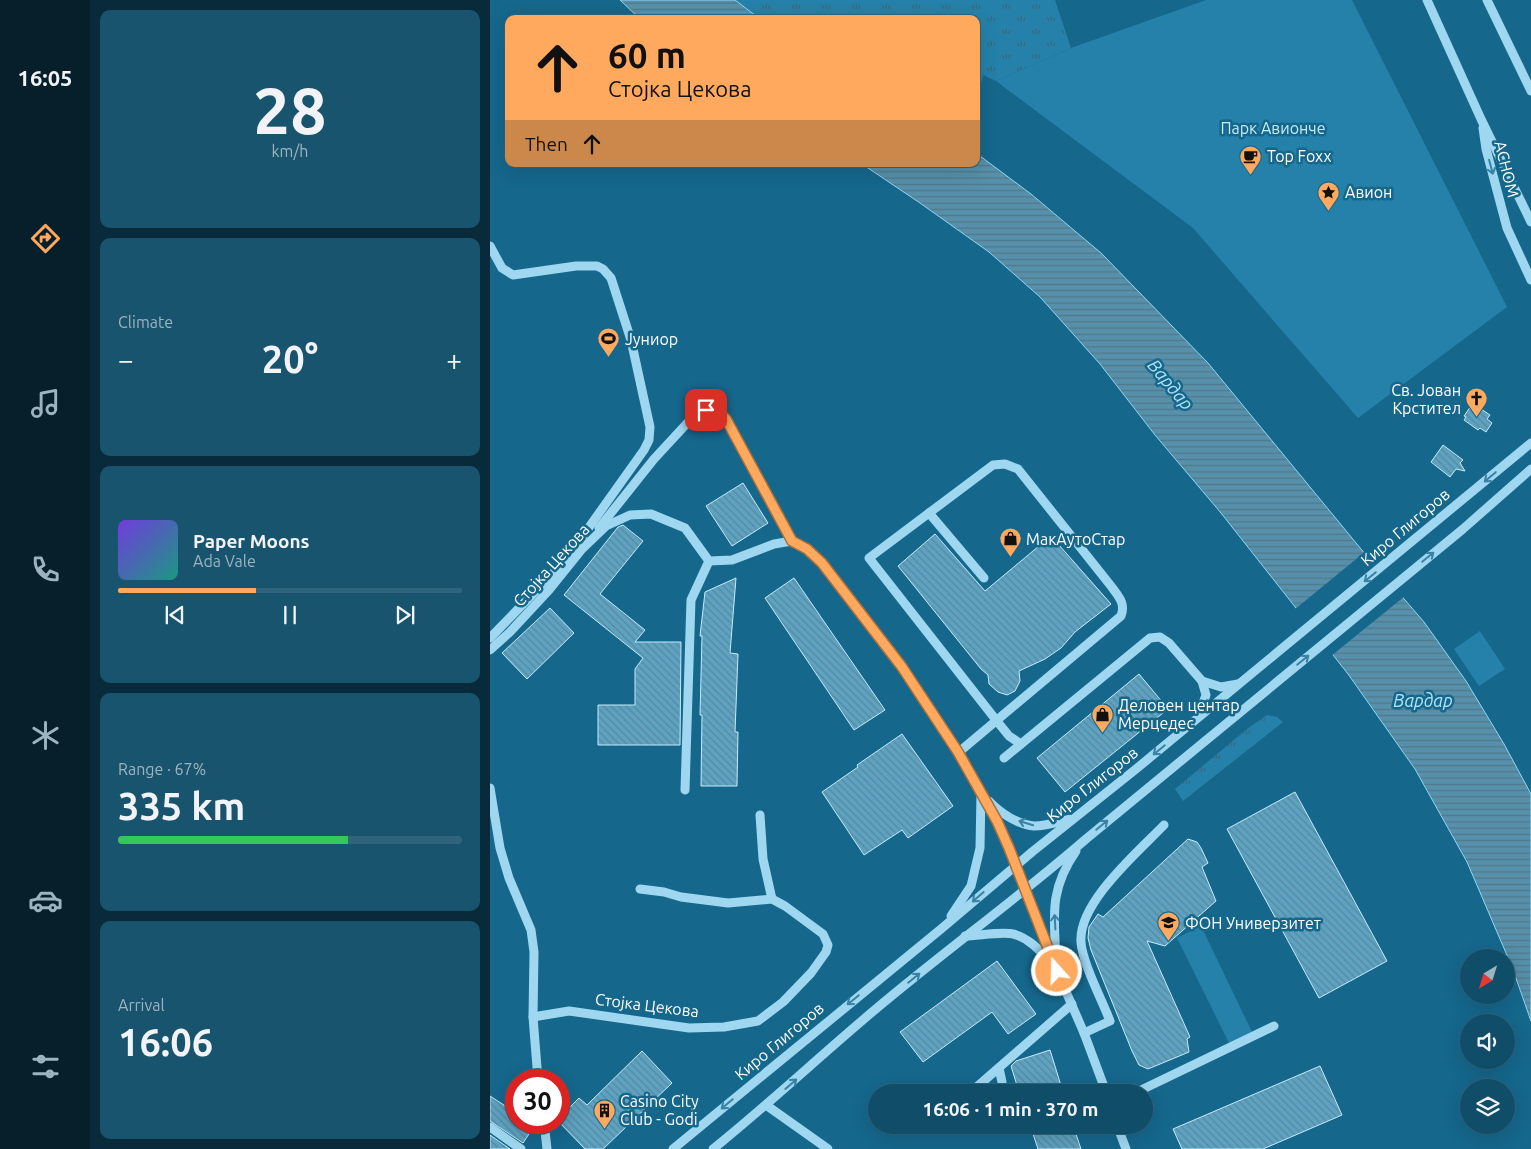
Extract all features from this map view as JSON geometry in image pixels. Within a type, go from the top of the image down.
[{"type":"street","name":"АСНОМ","points":[[1427,0],[1531,222]]},
{"type":"street","points":[[1487,0],[1531,91]]},
{"type":"street","name":"АСНОМ","points":[[1482,119],[1486,149],[1507,228],[1531,280]]},
{"type":"street","points":[[490,246],[502,268],[514,275],[576,266],[597,266],[603,269],[611,278],[631,340],[650,427],[649,440],[644,450],[565,561],[490,638]]},
{"type":"street","points":[[582,549],[654,460],[691,419],[706,410],[719,412],[726,419],[792,541],[807,549],[822,563],[902,667],[958,752],[997,821],[1103,1084]]},
{"type":"street","name":"Киро Глигоров","points":[[673,1149],[941,929],[1015,865],[1198,718],[1530,443]]},
{"type":"street","points":[[958,752],[996,720],[1121,616],[1124,609],[1122,601],[1018,469],[1004,464],[993,465],[869,558],[996,720],[1008,736],[1021,744]]},
{"type":"street","points":[[713,1149],[876,1008],[1025,890],[1463,529],[1531,469]]},
{"type":"street","points":[[1514,483],[1531,477]]},
{"type":"street","points":[[929,513],[984,578]]},
{"type":"street","name":"Стојка Цекова","points":[[490,650],[510,632],[549,590],[582,549],[606,526],[630,515],[651,514],[684,528],[709,561]]},
{"type":"street","points":[[685,790],[690,600],[709,561],[732,560],[774,544],[792,541]]},
{"type":"street","points":[[1004,758],[1150,638],[1160,638],[1169,643],[1202,681],[1206,695],[1198,718]]},
{"type":"street","points":[[1202,681],[1221,687],[1239,684]]},
{"type":"street","points":[[490,788],[500,848],[531,930],[534,952],[533,1016],[537,1069]]},
{"type":"street","points":[[981,794],[993,806],[1011,818],[1032,826],[1074,818]]},
{"type":"street","points":[[941,929],[971,886],[980,848],[981,794]]},
{"type":"street","points":[[640,890],[664,892],[681,897],[728,903],[772,899],[763,859],[760,815]]},
{"type":"street","points":[[1084,1033],[1110,1021],[1082,947],[1081,933],[1086,916],[1098,896],[1164,825]]},
{"type":"street","points":[[1057,971],[1054,910],[1056,892],[1066,868],[1086,838]]},
{"type":"street","name":"Стојка Цекова","points":[[533,1016],[569,1011],[689,1028],[724,1027],[758,1021],[784,1002],[811,973],[826,952],[828,945],[823,934],[785,906],[772,899]]},
{"type":"street","points":[[965,936],[1011,933],[1026,940],[1041,951],[1057,971]]},
{"type":"street","points":[[980,1084],[1072,1004]]},
{"type":"street","points":[[1153,1084],[1274,1026]]},
{"type":"street","points":[[999,1068],[1002,1082]]},
{"type":"street","points":[[766,1105],[828,1149]]},
{"type":"street","points":[[490,1127],[521,1149]]},
{"type":"street","points":[[545,1134],[547,1149]]},
{"type":"street","points":[[1121,1134],[1126,1149]]},
{"type":"green space","points":[[735,0],[1055,0],[1071,48],[996,81],[983,75],[980,89],[980,15],[755,15]]},
{"type":"green space","name":"Парк Авионче","points":[[1206,0],[1352,0],[1507,307],[1358,418],[1193,228],[996,81],[1071,48]]},
{"type":"green space","points":[[1480,631],[1505,669],[1479,686],[1454,649]]},
{"type":"green space","points":[[1267,715],[1277,717],[1283,722],[1183,801],[1175,789],[1247,729]]},
{"type":"green space","points":[[1201,926],[1252,1032],[1229,1043],[1177,938]]},
{"type":"water","points":[[620,0],[735,0],[755,15],[636,15]]},
{"type":"water","name":"Вардар","points":[[980,156],[1031,194],[1101,253],[1208,363],[1361,549],[1424,622],[1466,681],[1504,744],[1531,794],[1531,1021],[1515,976],[1515,949],[1504,949],[1467,862],[1415,769],[1348,674],[1100,364],[1040,297],[989,252],[866,167],[980,167]]},
{"type":"pier","points":[[1366,551],[1405,596],[1331,656],[1294,610]]},
{"type":"building","name":"Св. Јован Крстител","points":[[1475,405],[1490,415],[1487,419],[1492,423],[1486,432],[1480,428],[1478,430],[1464,420],[1466,417],[1464,416],[1471,406]]},
{"type":"building","points":[[1443,445],[1463,460],[1460,463],[1465,471],[1456,469],[1450,477],[1431,462]]},
{"type":"building","points":[[743,483],[768,523],[732,546],[706,506]]},
{"type":"building","points":[[623,525],[643,541],[600,594],[645,630],[635,642],[681,642],[680,745],[598,745],[598,705],[635,705],[635,669],[643,658],[564,595],[618,527]]},
{"type":"building","points":[[935,534],[985,591],[1051,536],[1111,604],[1075,632],[1061,648],[1045,659],[1019,671],[1020,681],[1015,691],[1007,695],[998,692],[989,684],[988,675],[981,669],[898,566]]},
{"type":"building","points":[[736,578],[730,653],[738,654],[735,732],[738,732],[737,786],[701,786],[702,636],[700,636],[705,592]]},
{"type":"building","points":[[794,578],[885,710],[854,730],[765,598]]},
{"type":"building","points":[[550,608],[574,633],[527,679],[502,653]]},
{"type":"building","name":"Деловен центар Мерцедес","points":[[1139,674],[1168,709],[1065,792],[1037,758]]},
{"type":"building","points":[[902,734],[953,806],[908,838],[902,830],[864,855],[822,792]]},
{"type":"building","points":[[1295,792],[1387,961],[1319,998],[1227,829]]},
{"type":"building","points":[[1188,839],[1197,842],[1208,863],[1202,867],[1216,901],[1165,946],[1147,941],[1190,1037],[1187,1039],[1189,1052],[1148,1069],[1139,1065],[1132,1051],[1091,950],[1088,938],[1089,927],[1098,914],[1103,917]]},
{"type":"building","points":[[997,961],[1036,1014],[1008,1034],[992,1012],[923,1062],[900,1032]]},
{"type":"building","points":[[1050,1050],[1061,1084],[1017,1084],[1011,1066],[1016,1061]]},
{"type":"building","points":[[642,1051],[672,1083],[603,1149],[585,1149],[570,1133],[570,1107],[579,1098],[587,1105]]},
{"type":"building","points":[[1320,1066],[1342,1115],[1263,1149],[1182,1149],[1173,1129]]},
{"type":"building","points":[[490,1096],[505,1106],[505,1131],[490,1121]]},
{"type":"building","points":[[510,1134],[529,1134],[523,1143]]},
{"type":"building","points":[[1033,1134],[1076,1134],[1081,1149],[1038,1149]]},
{"type":"building","points":[[490,1135],[510,1149],[490,1149]]},
{"type":"place","name":"Top Foxx","points":[[1251,175]]},
{"type":"place","name":"Авион","points":[[1329,211]]},
{"type":"place","name":"Јуниор","points":[[609,358]]},
{"type":"place","name":"Св. Јован Крстител","points":[[1477,418]]},
{"type":"place","name":"МакАутоСтар","points":[[1010,558]]},
{"type":"place","name":"Деловен центар Мерцедес","points":[[1102,733]]},
{"type":"place","name":"ФОН Универзитет","points":[[1169,942]]},
{"type":"place","name":"Casino City Club - Godi","points":[[604,1129]]},
{"type":"route","points":[[706,410],[719,412],[726,419],[792,541],[807,549],[822,563],[902,667],[958,752],[997,821],[1052,954],[1057,971]]}]
